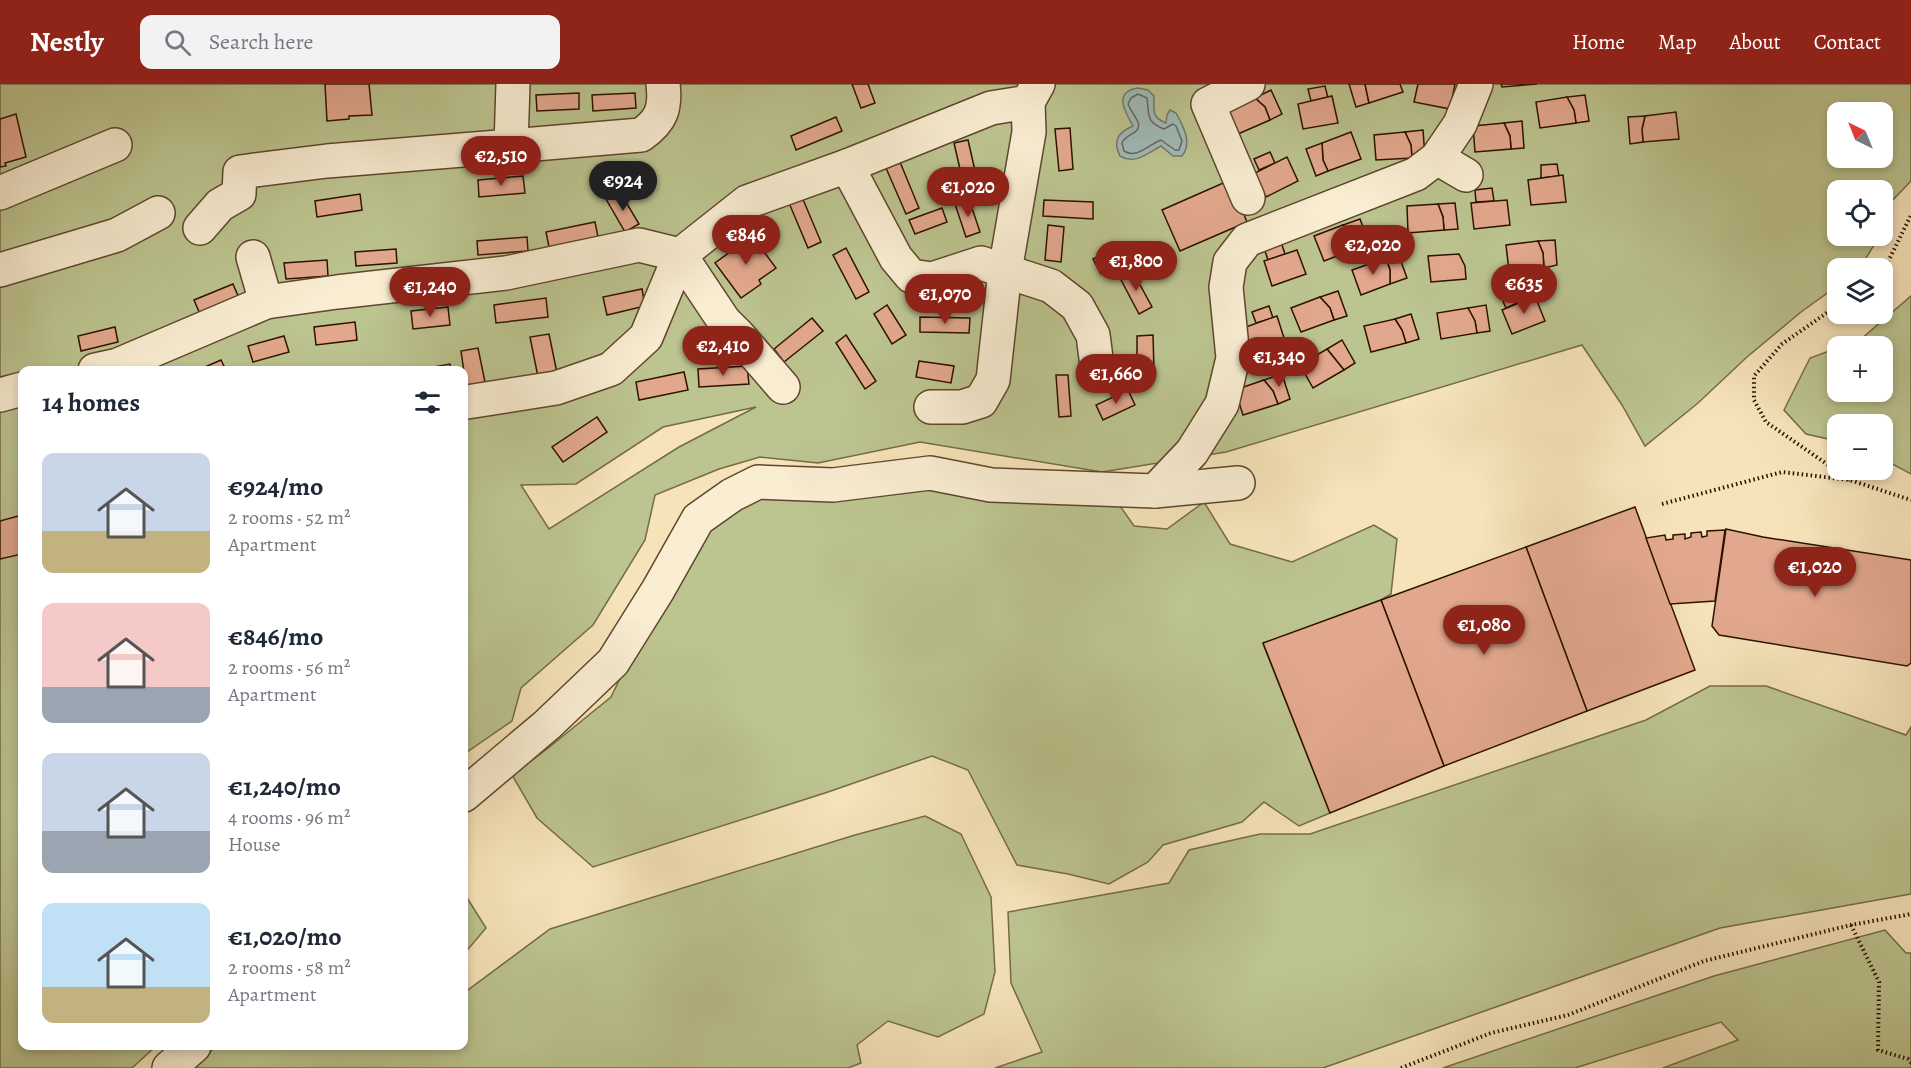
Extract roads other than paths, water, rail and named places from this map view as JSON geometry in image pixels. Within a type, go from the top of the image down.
[{"type":"street","points":[[512,146],[513,84]]},
{"type":"street","points":[[200,228],[219,205],[239,194],[240,172],[327,161],[640,135],[654,126],[665,102],[663,84]]},
{"type":"street","points":[[1248,84],[1208,104],[1248,198]]},
{"type":"street","points":[[1155,491],[1192,452],[1221,404],[1233,358],[1226,286],[1230,262],[1247,240],[1416,174],[1437,158],[1460,123],[1476,84]]},
{"type":"street","points":[[468,402],[556,388],[611,369],[646,337],[680,255],[747,202],[847,166],[1033,93],[1029,132],[1005,271],[993,380],[981,401],[962,407],[931,407]]},
{"type":"street","points":[[0,193],[115,145]]},
{"type":"street","points":[[1437,158],[1466,175]]},
{"type":"street","points":[[847,166],[896,258],[911,276],[932,279],[981,263],[1051,285],[1077,306],[1093,335],[1097,366]]},
{"type":"street","points":[[0,270],[117,235],[158,213]]},
{"type":"street","points":[[110,366],[266,303],[337,292],[506,273],[639,245],[680,255],[724,321],[783,387]]},
{"type":"street","points":[[254,257],[266,303]]},
{"type":"street","points":[[0,395],[18,390]]},
{"type":"street","points":[[468,792],[547,724],[613,662],[658,590],[698,519],[732,495],[758,482],[833,485],[930,473],[991,485],[1155,491],[1238,483]]},
{"type":"street","points":[[169,1068],[189,1050]]},
{"type":"water","points":[[1138,88],[1148,90],[1154,96],[1154,112],[1161,121],[1166,123],[1170,110],[1176,113],[1187,140],[1182,156],[1173,156],[1161,146],[1136,159],[1120,156],[1117,145],[1118,137],[1133,126],[1123,104],[1123,98],[1130,90]]}]
